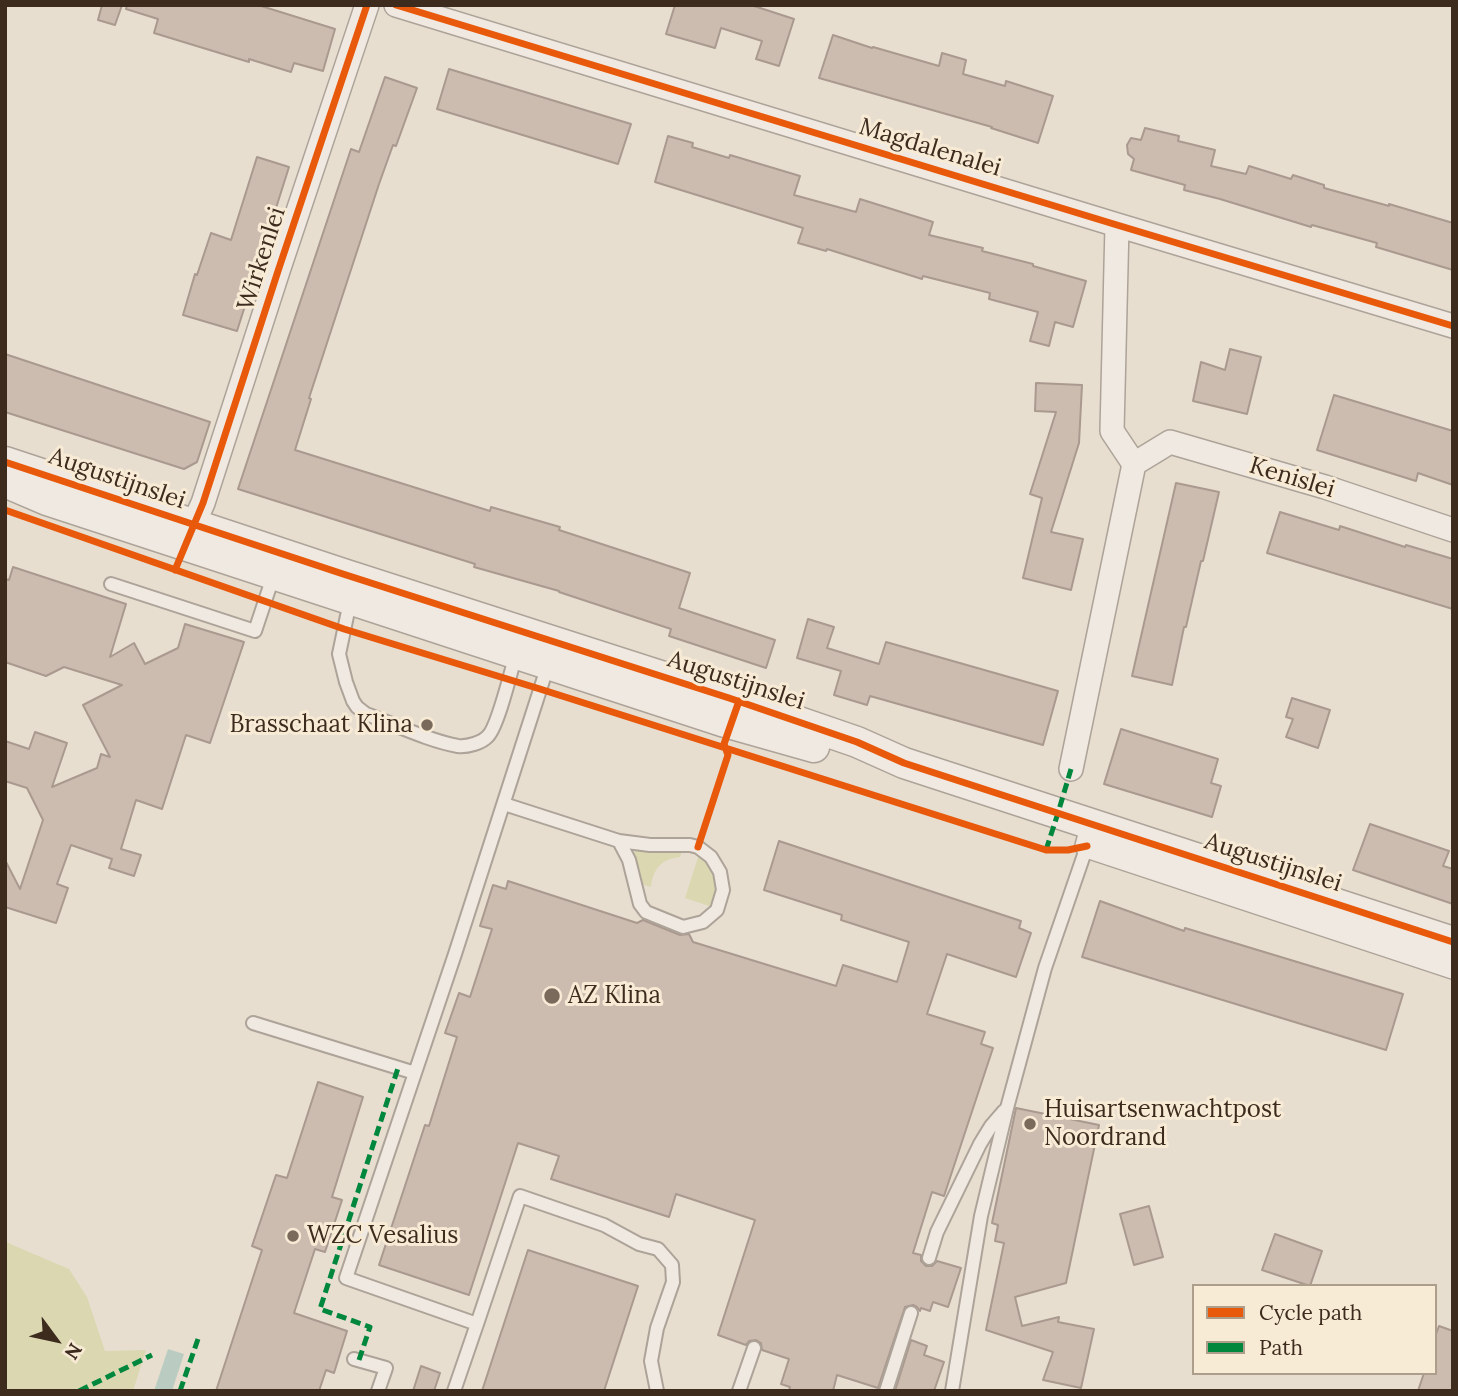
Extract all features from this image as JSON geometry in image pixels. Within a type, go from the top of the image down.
[{"type":"street","name":"Wirkenlei","points":[[193,525],[367,5]]},
{"type":"street","name":"Magdalenalei","points":[[396,5],[1453,326]]},
{"type":"street","points":[[1070,769],[1134,464],[1112,431],[1116,225]]},
{"type":"street","name":"Kenislei","points":[[1134,464],[1170,442],[1325,487],[1453,530]]},
{"type":"street","name":"Augustijnslei","points":[[5,462],[193,525],[516,654],[556,660],[722,721],[817,748],[904,763]]},
{"type":"street","name":"Augustijnslei","points":[[5,482],[47,500],[274,574],[347,587],[717,694],[857,742],[1090,835],[1453,967]]},
{"type":"street","name":"Augustijnslei","points":[[1090,835],[1453,942]]},
{"type":"lane","points":[[111,584],[255,631],[274,574]]},
{"type":"lane","points":[[347,587],[339,654],[353,701],[366,714],[434,739],[461,746],[473,744],[487,737],[493,729],[516,654]]},
{"type":"lane","points":[[477,1324],[346,1278],[503,804],[556,660],[701,702],[717,694]]},
{"type":"lane","points":[[503,804],[619,841],[698,847],[711,857],[720,872],[723,890],[717,910],[703,922],[683,927],[646,912],[640,904],[629,860],[619,841]]},
{"type":"lane","points":[[952,1391],[981,1216],[1007,1108],[1045,968],[1090,835]]},
{"type":"lane","points":[[253,1023],[415,1073]]},
{"type":"lane","points":[[929,1258],[937,1232],[980,1144],[1007,1108]]},
{"type":"lane","points":[[454,1391],[520,1196],[604,1225],[639,1244],[658,1249],[672,1265],[673,1282],[657,1328],[651,1361],[657,1391]]},
{"type":"lane","points":[[886,1391],[911,1313]]},
{"type":"lane","points":[[739,1391],[754,1348]]},
{"type":"lane","points":[[354,1359],[386,1368],[378,1391]]},
{"type":"shaded area","points":[[638,848],[683,849],[680,857],[659,866],[651,887],[641,884],[633,854]]},
{"type":"shaded area","points":[[699,854],[711,866],[716,878],[712,907],[685,898]]},
{"type":"shaded area","points":[[5,1237],[8,1243],[69,1269],[87,1297],[105,1351],[146,1350],[133,1391],[5,1391]]},
{"type":"shaded area","points":[[168,1349],[184,1354],[172,1391],[154,1391]]},
{"type":"building","points":[[102,5],[122,5],[115,25],[98,20]]},
{"type":"building","points":[[127,5],[258,5],[335,29],[323,71],[294,63],[291,72],[154,33],[158,19],[126,9]]},
{"type":"building","points":[[675,5],[751,5],[794,19],[779,66],[756,59],[762,41],[721,28],[715,48],[666,34]]},
{"type":"building","points":[[833,35],[939,66],[942,53],[966,60],[963,74],[1005,86],[1006,81],[1053,96],[1038,143],[992,127],[819,78]]},
{"type":"building","points":[[449,69],[631,124],[618,164],[437,109]]},
{"type":"building","points":[[385,77],[417,88],[379,184],[309,398],[311,399],[295,450],[490,511],[491,507],[560,527],[559,530],[690,573],[679,608],[775,640],[766,668],[669,636],[671,629],[559,591],[474,567],[475,564],[238,489],[351,149],[359,152]]},
{"type":"building","points":[[1145,128],[1179,136],[1178,141],[1215,150],[1211,166],[1246,174],[1249,166],[1291,179],[1293,175],[1324,185],[1324,188],[1453,223],[1453,270],[1376,247],[1377,243],[1184,190],[1185,185],[1131,170],[1134,159],[1128,154],[1127,145],[1131,138],[1141,140]]},
{"type":"building","points":[[668,136],[693,143],[692,147],[729,158],[730,155],[800,176],[794,195],[856,212],[860,199],[933,222],[929,235],[983,248],[982,251],[1086,281],[1073,327],[1055,322],[1049,346],[1030,341],[1038,312],[989,299],[990,293],[923,276],[922,279],[827,249],[826,251],[798,243],[803,228],[655,182]]},
{"type":"building","points":[[257,157],[289,167],[237,331],[183,315],[211,233],[231,240]]},
{"type":"building","points":[[1230,349],[1261,357],[1247,414],[1193,401],[1201,362],[1225,370]]},
{"type":"building","points":[[5,354],[210,422],[197,462],[184,469],[5,412]]},
{"type":"building","points":[[1036,383],[1082,385],[1079,443],[1051,532],[1083,539],[1071,590],[1023,578],[1042,498],[1030,494],[1056,412],[1035,411]]},
{"type":"building","points":[[1334,395],[1453,431],[1453,485],[1418,473],[1416,481],[1317,450]]},
{"type":"building","points":[[1176,483],[1219,492],[1172,685],[1132,676]]},
{"type":"building","points":[[1280,512],[1339,530],[1340,526],[1453,559],[1453,609],[1267,553]]},
{"type":"building","points":[[13,567],[126,604],[110,657],[134,643],[145,664],[178,648],[185,624],[244,642],[210,743],[186,735],[162,809],[136,800],[121,849],[141,855],[134,876],[109,868],[112,859],[71,845],[57,884],[68,888],[56,923],[5,907],[5,860],[20,889],[43,820],[27,788],[5,781],[5,741],[29,749],[35,732],[67,743],[52,787],[97,768],[101,754],[110,757],[83,705],[122,685],[64,667],[46,676],[5,662],[5,579],[9,580]]},
{"type":"building","points":[[808,619],[834,627],[827,648],[879,664],[886,642],[1058,691],[1043,745],[870,696],[867,705],[834,695],[841,671],[797,658]]},
{"type":"building","points":[[1292,698],[1330,710],[1318,748],[1286,737],[1293,719],[1286,717]]},
{"type":"building","points":[[1121,729],[1218,759],[1211,783],[1221,786],[1212,817],[1104,784]]},
{"type":"building","points":[[1370,824],[1449,851],[1443,866],[1453,869],[1453,904],[1353,870]]},
{"type":"building","points":[[779,841],[1021,921],[1019,928],[1031,933],[1016,977],[947,954],[927,1014],[985,1032],[981,1044],[993,1048],[944,1196],[932,1192],[913,1253],[921,1255],[921,1261],[926,1266],[932,1266],[937,1261],[961,1268],[948,1307],[933,1302],[930,1311],[921,1308],[920,1311],[913,1305],[905,1307],[878,1388],[837,1375],[833,1391],[789,1391],[790,1387],[781,1384],[789,1359],[762,1350],[761,1343],[756,1340],[749,1341],[746,1345],[718,1335],[755,1220],[676,1194],[669,1217],[551,1179],[559,1156],[518,1143],[469,1295],[379,1265],[425,1125],[429,1126],[457,1037],[445,1033],[459,993],[470,997],[492,929],[480,926],[493,885],[506,889],[508,881],[637,923],[643,920],[680,935],[689,934],[693,942],[836,986],[843,965],[897,982],[909,942],[841,920],[842,915],[764,890]]},
{"type":"building","points":[[1100,901],[1184,931],[1185,928],[1403,994],[1386,1050],[1082,957]]},
{"type":"building","name":"WZC Vesalius","points":[[318,1082],[363,1097],[332,1197],[342,1200],[325,1252],[315,1249],[294,1313],[347,1331],[334,1373],[326,1370],[319,1391],[216,1391],[262,1250],[252,1246],[276,1175],[287,1178]]},
{"type":"building","points":[[1016,1108],[1099,1125],[1066,1283],[1015,1297],[1022,1326],[1059,1317],[1058,1322],[1094,1329],[1081,1388],[1043,1380],[1053,1352],[986,1330],[1004,1243],[995,1241],[998,1225],[992,1223]]},
{"type":"building","points":[[1149,1206],[1163,1257],[1134,1265],[1120,1214]]},
{"type":"building","points":[[1275,1234],[1322,1251],[1311,1284],[1262,1270]]},
{"type":"building","points":[[528,1250],[638,1286],[604,1391],[482,1391]]},
{"type":"building","points":[[1439,1326],[1453,1331],[1453,1391],[1418,1391],[1423,1375],[1437,1375]]},
{"type":"building","points":[[911,1340],[927,1346],[924,1355],[944,1362],[934,1391],[895,1391]]},
{"type":"building","points":[[421,1366],[440,1373],[434,1391],[413,1391]]},
{"type":"marked path","points":[[1046,850],[1071,769]]},
{"type":"marked path","points":[[359,1360],[370,1327],[320,1309],[398,1068]]},
{"type":"marked path","points":[[180,1391],[198,1339]]},
{"type":"marked path","points":[[79,1391],[152,1355]]},
{"type":"cycle path","points":[[175,570],[203,503],[367,5]]},
{"type":"cycle path","points":[[396,5],[1453,326]]},
{"type":"cycle path","points":[[5,462],[729,698],[857,742],[904,763],[1453,942]]},
{"type":"cycle path","points":[[5,510],[344,629],[1046,850],[1068,850],[1087,846]]},
{"type":"cycle path","points":[[698,847],[728,755],[724,744],[739,701]]},
{"type":"place","name":"Brasschaat Klina","points":[[427,725]]},
{"type":"place","name":"AZ Klina","points":[[552,996]]},
{"type":"place","name":"Huisartsenwachtpost Noordrand","points":[[1030,1124]]},
{"type":"place","name":"WZC Vesalius","points":[[293,1236]]}]
